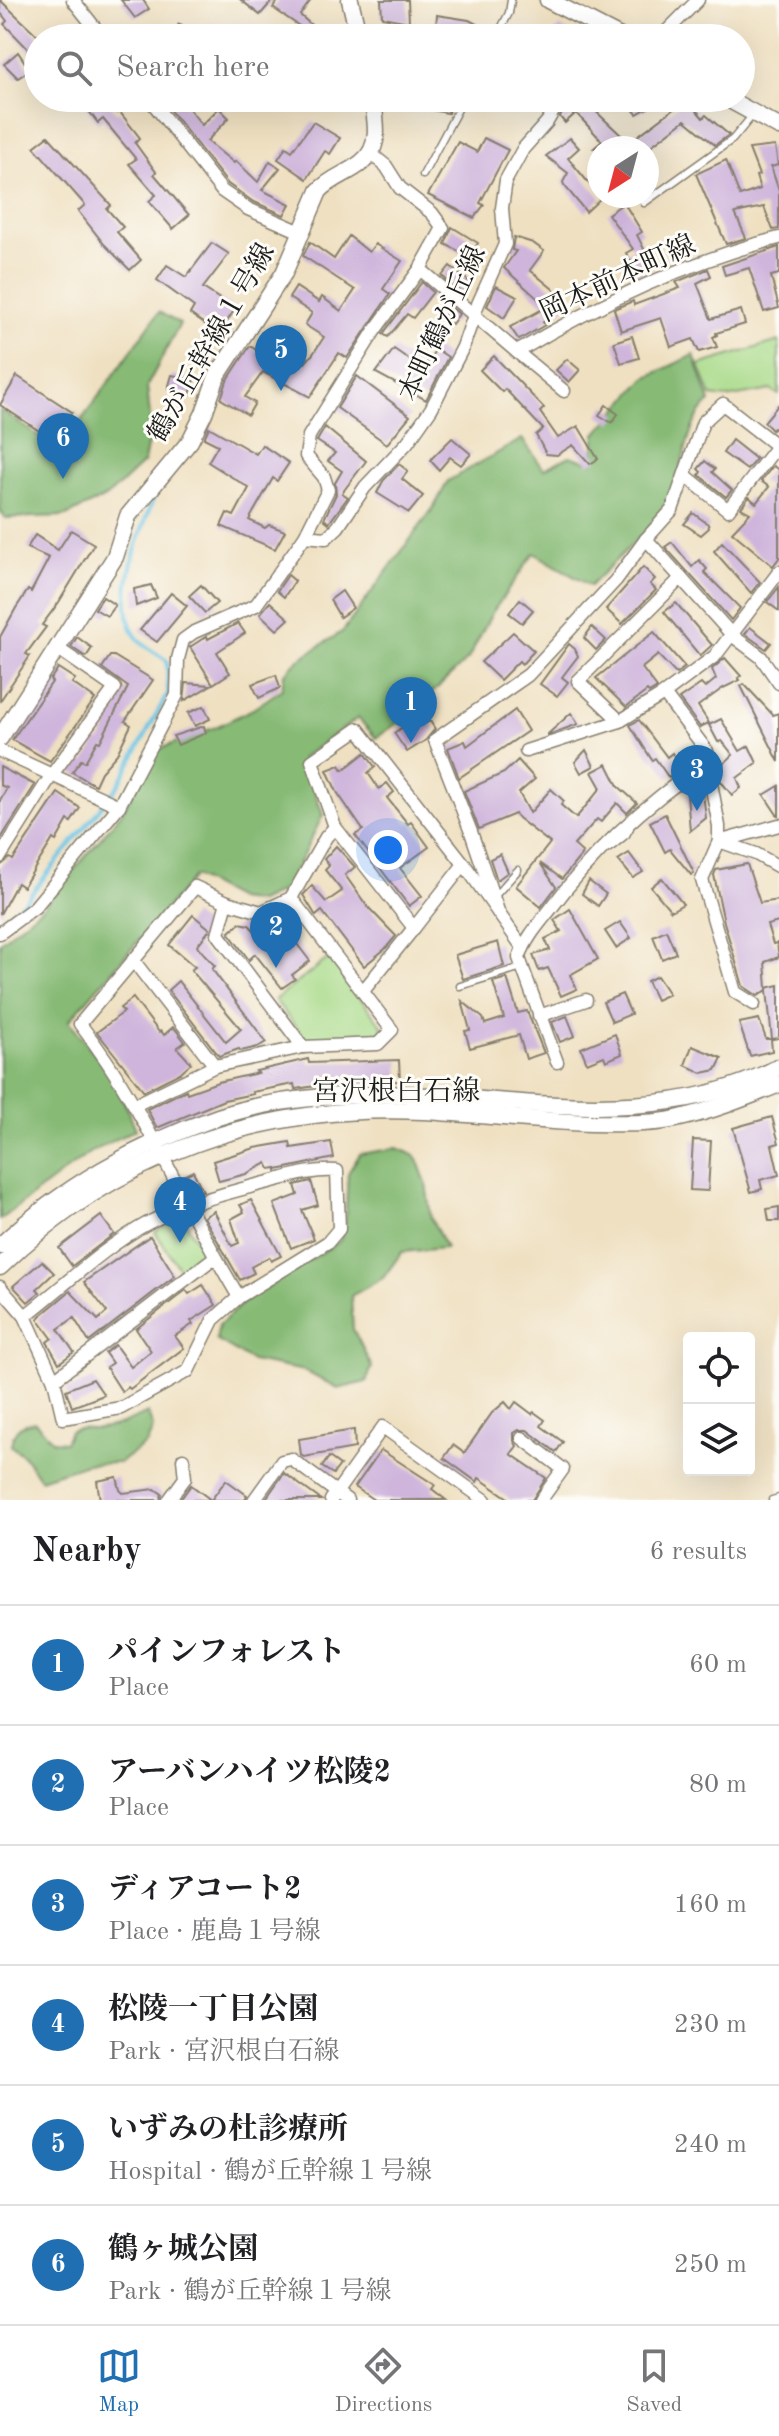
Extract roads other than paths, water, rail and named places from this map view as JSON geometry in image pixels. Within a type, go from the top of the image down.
[{"type":"street","points":[[74,0],[92,24]]},
{"type":"street","points":[[350,0],[356,24]]},
{"type":"street","points":[[548,0],[591,24]]},
{"type":"street","points":[[674,24],[698,0]]},
{"type":"street","points":[[160,112],[222,191],[248,209],[301,232]]},
{"type":"street","points":[[0,933],[35,907],[111,802],[177,695],[178,659],[183,640],[194,632],[237,616],[256,605],[305,536],[328,490],[324,477],[306,456],[309,436],[375,330],[420,269],[443,228],[432,213],[400,188],[386,166],[370,153],[376,139],[375,112]]},
{"type":"street","name":"本町鶴が丘線","points":[[305,536],[326,538],[338,527],[365,487],[407,443],[436,400],[463,347],[505,244],[502,208],[506,180],[523,149],[553,112]]},
{"type":"street","points":[[754,113],[779,127]]},
{"type":"street","name":"鶴が丘幹線１号線","points":[[0,738],[115,557],[128,516],[190,441],[217,376],[284,273],[319,191],[328,181],[361,163],[370,153]]},
{"type":"street","name":"岡本前本町線","points":[[420,269],[517,352],[622,295],[714,259],[779,238]]},
{"type":"street","points":[[517,352],[564,391]]},
{"type":"street","points":[[499,914],[435,740],[528,675],[616,580],[672,510],[703,422],[723,404],[778,447],[728,510],[685,475]]},
{"type":"street","points":[[646,539],[733,636],[761,657],[779,683]]},
{"type":"street","points":[[526,751],[620,721],[664,694],[715,656],[779,572]]},
{"type":"street","points":[[620,721],[578,681],[681,578]]},
{"type":"street","points":[[0,857],[51,776],[115,688],[57,648]]},
{"type":"street","points":[[664,694],[707,751],[719,841],[702,880],[735,992],[754,1004]]},
{"type":"street","points":[[414,928],[335,827],[312,761],[358,729],[464,864],[523,948]]},
{"type":"street","points":[[0,751],[111,802]]},
{"type":"street","points":[[557,1062],[519,958],[523,948],[568,885],[634,817],[707,762]]},
{"type":"street","points":[[719,841],[779,825]]},
{"type":"street","points":[[239,1297],[135,1105],[104,1054],[80,1024],[195,887],[227,902],[261,912],[291,898],[335,827]]},
{"type":"street","points":[[719,841],[756,854],[779,867]]},
{"type":"street","points":[[363,991],[464,864]]},
{"type":"street","points":[[135,1105],[215,1066],[303,1047],[378,1044],[392,1030],[291,898]]},
{"type":"street","points":[[227,902],[218,934],[303,1047]]},
{"type":"street","points":[[133,960],[215,1066]]},
{"type":"street","points":[[539,1016],[586,1000]]},
{"type":"street","points":[[0,1246],[32,1217],[76,1186],[158,1149],[220,1116],[297,1100],[364,1095],[585,1107],[647,1106],[778,1078]]},
{"type":"street","points":[[0,1267],[56,1219],[132,1170],[158,1149]]},
{"type":"street","points":[[0,1287],[25,1316],[54,1380],[63,1418],[121,1408],[188,1371],[213,1320],[239,1297],[328,1242],[339,1229],[337,1171],[319,1169],[189,1206],[148,1223],[25,1316]]},
{"type":"street","points":[[54,1380],[215,1257]]},
{"type":"street","points":[[254,1500],[282,1461],[291,1459],[338,1497],[383,1427],[485,1500]]},
{"type":"street","points":[[522,1438],[563,1469],[541,1500]]},
{"type":"street","points":[[169,1500],[185,1478],[183,1459]]},
{"type":"lane","points":[[503,24],[511,0]]},
{"type":"lane","points":[[423,175],[457,112]]},
{"type":"lane","points":[[659,192],[733,139],[754,113]]},
{"type":"lane","points":[[574,888],[601,856],[626,835],[634,817]]},
{"type":"lane","points":[[493,898],[518,870]]},
{"type":"lane","points":[[460,986],[522,967]]},
{"type":"lane","points":[[772,1500],[779,1498]]},
{"type":"waterway","points":[[0,921],[26,900],[118,786],[168,693],[167,661],[144,645],[134,633],[127,601],[132,564],[155,495]]},
{"type":"place","name":"いずみの杜診療所","points":[[281,391]]},
{"type":"place","name":"鶴ヶ城公園","points":[[63,479]]},
{"type":"place","name":"パインフォレスト","points":[[411,743]]},
{"type":"place","name":"ディアコート2","points":[[697,811]]},
{"type":"place","name":"アーバンハイツ松陵2","points":[[276,968]]},
{"type":"place","name":"松陵一丁目公園","points":[[180,1243]]}]
